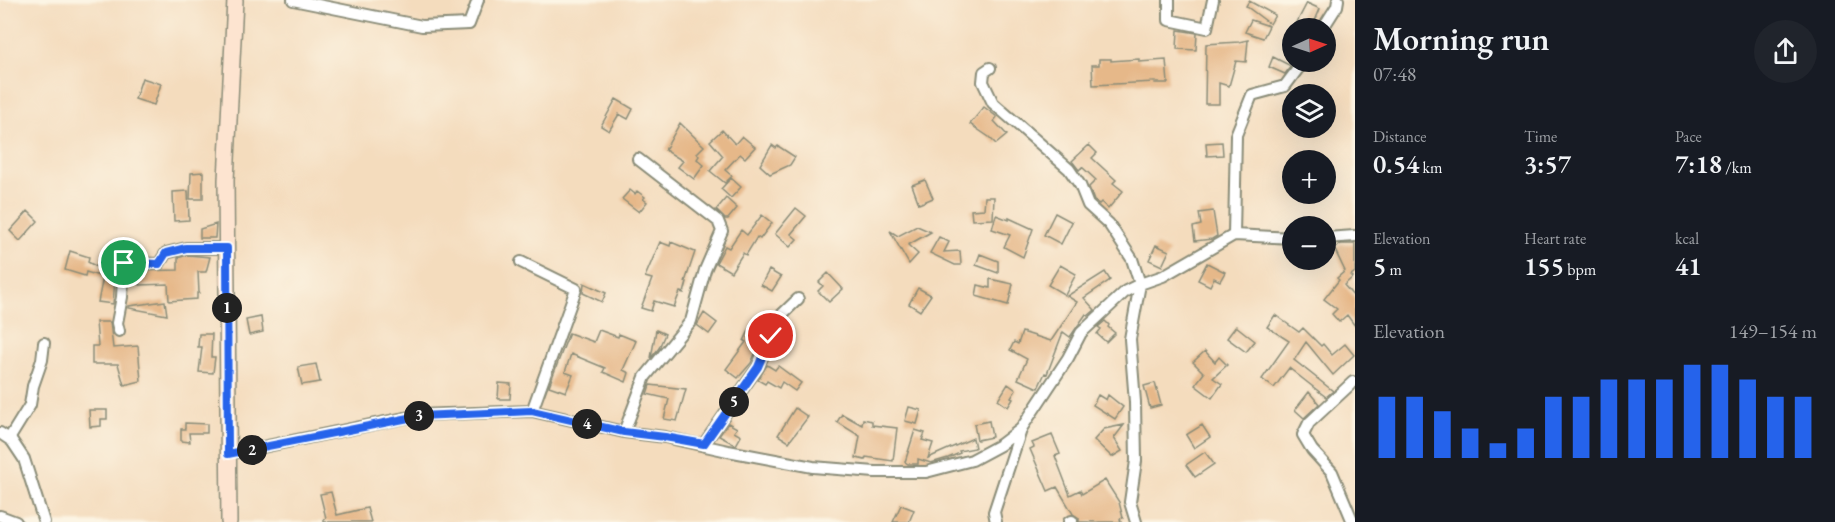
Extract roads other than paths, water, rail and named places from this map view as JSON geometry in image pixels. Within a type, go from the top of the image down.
[{"type":"street","points":[[229,522],[226,180],[235,0]]},
{"type":"street","points":[[292,0],[422,26],[469,24],[478,0]]},
{"type":"street","points":[[1169,0],[1169,20],[1207,28],[1213,0]]},
{"type":"street","points":[[1329,18],[1338,0]]},
{"type":"street","points":[[990,68],[984,72],[984,82],[993,102],[1069,169],[1080,185],[1088,205],[1109,224],[1132,259],[1140,284],[1130,339],[1135,402],[1136,461],[1130,502],[1136,522]]},
{"type":"street","points":[[1234,235],[1236,135],[1252,95],[1285,87],[1296,72]]},
{"type":"street","points":[[624,432],[645,377],[691,321],[705,270],[722,231],[718,221],[638,159]]},
{"type":"street","points":[[996,522],[994,512],[1022,429],[1068,358],[1081,333],[1126,291],[1163,276],[1234,235],[1282,237]]},
{"type":"street","points":[[1336,237],[1355,236]]},
{"type":"street","points":[[119,331],[117,323],[122,297],[124,263],[159,264],[166,253],[175,250],[227,248]]},
{"type":"street","points":[[521,262],[576,289],[532,411]]},
{"type":"street","points":[[704,444],[758,367],[771,336],[774,322],[798,299]]},
{"type":"street","points":[[44,343],[30,405],[4,436],[24,459],[44,522]]},
{"type":"street","points":[[1353,382],[1309,423],[1302,435],[1332,472],[1353,522]]},
{"type":"street","points":[[228,454],[419,416],[532,411],[624,432],[704,444],[728,451],[813,467],[875,472],[926,472],[972,460],[1000,445],[1022,429]]},
{"type":"street","points":[[0,516],[15,522]]}]
